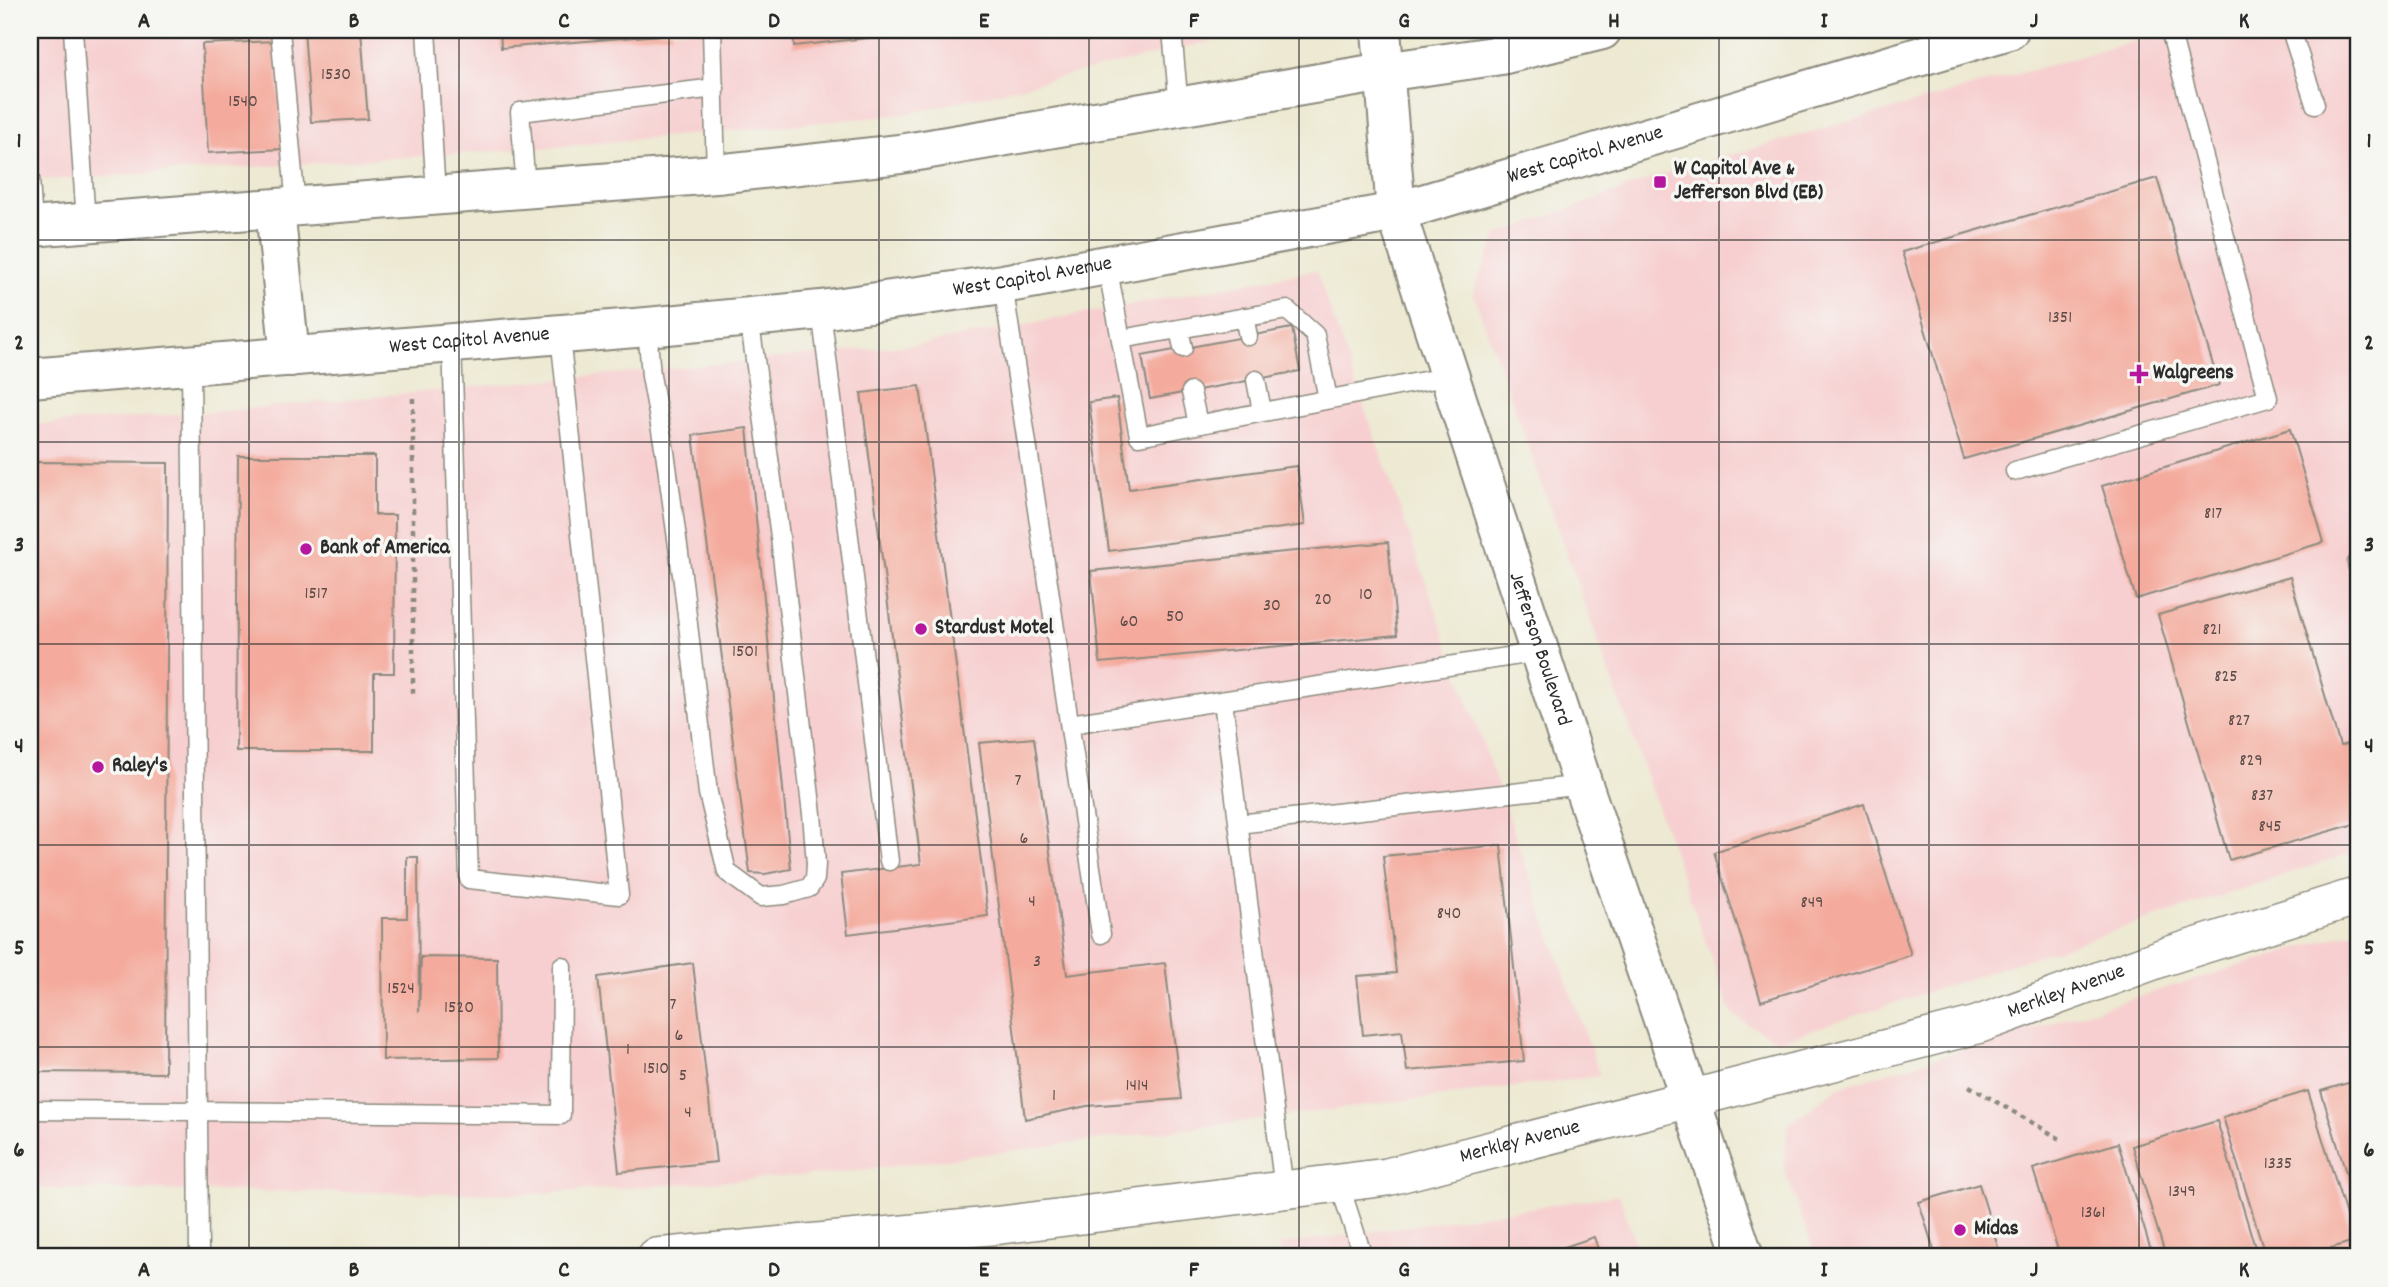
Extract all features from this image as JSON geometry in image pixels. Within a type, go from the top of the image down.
[{"type":"main road","name":"Jefferson Boulevard","points":[[1381,30],[1396,212],[1583,785],[1744,1257]]},
{"type":"main road","points":[[31,227],[716,174],[928,150],[1384,72],[1501,55],[1602,30]]},
{"type":"main road","name":"West Capitol Avenue","points":[[30,377],[647,327],[821,310],[1003,284],[1396,212],[2009,30]]},
{"type":"main road","points":[[286,208],[290,357]]},
{"type":"street","name":"Merkley Avenue","points":[[675,1256],[912,1240],[1014,1224],[1387,1177],[1977,1025],[2164,957],[2358,896]]},
{"type":"lane","points":[[73,30],[86,223]]},
{"type":"lane","points":[[280,30],[286,208]]},
{"type":"lane","points":[[426,30],[436,195]]},
{"type":"lane","points":[[712,30],[716,174]]},
{"type":"lane","points":[[1172,30],[1179,108]]},
{"type":"lane","points":[[2015,471],[2268,398],[2170,30]]},
{"type":"lane","points":[[2291,30],[2315,104]]},
{"type":"lane","points":[[526,189],[520,112],[715,89]]},
{"type":"lane","points":[[30,178],[31,227]]},
{"type":"lane","points":[[1107,265],[1139,436],[1450,376]]},
{"type":"lane","points":[[1003,284],[1101,934]]},
{"type":"lane","points":[[821,310],[889,861]]},
{"type":"lane","points":[[1121,339],[1287,310],[1315,335],[1328,399]]},
{"type":"lane","points":[[647,327],[651,376],[665,452],[681,569],[708,793],[727,872],[761,897],[784,895],[809,888],[815,880],[816,864],[779,529],[750,317]]},
{"type":"lane","points":[[1244,317],[1248,336]]},
{"type":"lane","points":[[1179,329],[1183,348]]},
{"type":"lane","points":[[452,343],[469,879],[619,895],[560,335]]},
{"type":"lane","points":[[191,366],[199,1257]]},
{"type":"lane","points":[[1256,380],[1262,411]]},
{"type":"lane","points":[[1191,392],[1198,424]]},
{"type":"lane","points":[[1070,724],[1539,652]]},
{"type":"lane","points":[[1223,701],[1284,1190]]},
{"type":"lane","points":[[1238,824],[1583,785]]},
{"type":"lane","points":[[30,1110],[561,1115],[562,966]]},
{"type":"lane","points":[[1339,1183],[1363,1257]]},
{"type":"path","points":[[413,398],[413,697]]},
{"type":"path","points":[[1969,1086],[2062,1140]]},
{"type":"shaded area","points":[[30,30],[1257,30],[908,114],[532,149],[30,181]]},
{"type":"shaded area","points":[[2174,30],[2358,30],[2358,851],[1778,1041],[1732,1015],[1473,292],[1497,235],[1676,170]]},
{"type":"shaded area","points":[[1316,270],[1600,1076],[828,1174],[529,1194],[30,1189],[30,425],[213,412],[923,344]]},
{"type":"shaded area","points":[[2358,930],[2358,1257],[1816,1257],[1784,1168],[1788,1124],[1840,1087]]},
{"type":"shaded area","points":[[1619,1195],[1640,1257],[1281,1257],[1279,1245]]},
{"type":"building","points":[[304,30],[361,30],[368,119],[311,122]]},
{"type":"building","points":[[500,30],[672,30],[672,34],[501,48]]},
{"type":"building","points":[[793,30],[912,30],[912,33],[794,46]]},
{"type":"building","points":[[275,41],[283,149],[208,153],[202,44]]},
{"type":"building","name":"Walgreens","points":[[2157,178],[2219,385],[1964,459],[1902,252]]},
{"type":"building","points":[[1292,328],[1300,371],[1150,399],[1142,356]]},
{"type":"building","name":"Stardust Motel","points":[[920,386],[988,916],[848,934],[841,874],[921,864],[861,393]]},
{"type":"building","points":[[1117,398],[1129,489],[1297,466],[1305,525],[1109,551],[1089,402]]},
{"type":"building","points":[[747,428],[791,869],[765,874],[750,873],[693,435]]},
{"type":"building","points":[[2290,429],[2324,542],[2136,599],[2102,486]]},
{"type":"building","points":[[238,456],[375,456],[375,515],[395,515],[394,673],[374,673],[374,751],[236,751]]},
{"type":"building","name":"Raley's","points":[[30,462],[168,463],[165,1073],[30,1072]]},
{"type":"building","points":[[1388,542],[1397,635],[1100,663],[1091,571]]},
{"type":"building","points":[[2290,577],[2340,746],[2358,741],[2358,823],[2229,860],[2158,615]]},
{"type":"building","points":[[1034,738],[1067,975],[1165,963],[1181,1099],[1087,1106],[1025,1119],[979,743]]},
{"type":"building","points":[[1864,804],[1911,955],[1761,1001],[1714,852]]},
{"type":"building","points":[[1501,845],[1524,1061],[1407,1071],[1402,1031],[1363,1035],[1357,976],[1396,973],[1383,856]]},
{"type":"building","points":[[407,857],[418,857],[419,1012],[421,957],[497,958],[498,1058],[383,1060],[382,918],[407,918]]},
{"type":"building","points":[[693,963],[716,1162],[619,1172],[598,977]]},
{"type":"building","points":[[2358,1080],[2358,1212],[2321,1091]]},
{"type":"building","points":[[2308,1091],[2354,1241],[2302,1257],[2266,1257],[2223,1117]]},
{"type":"building","points":[[2217,1121],[2258,1257],[2166,1257],[2132,1146]]},
{"type":"building","points":[[2118,1143],[2153,1257],[2060,1257],[2033,1169]]},
{"type":"building","name":"Midas","points":[[1979,1184],[2001,1257],[1936,1257],[1919,1202]]},
{"type":"building","points":[[1594,1237],[1601,1257],[1535,1257]]},
{"type":"building","name":"Midas","points":[[2054,1250],[2056,1257],[2033,1257]]},
{"type":"place","name":"W Capitol Ave & Jefferson Blvd (EB)","points":[[1660,182]]},
{"type":"place","name":"Walgreens","points":[[2139,374]]},
{"type":"place","name":"Bank of America","points":[[306,549]]},
{"type":"place","name":"Stardust Motel","points":[[921,629]]},
{"type":"place","name":"Raley's","points":[[98,767]]},
{"type":"place","name":"Midas","points":[[1960,1230]]}]
